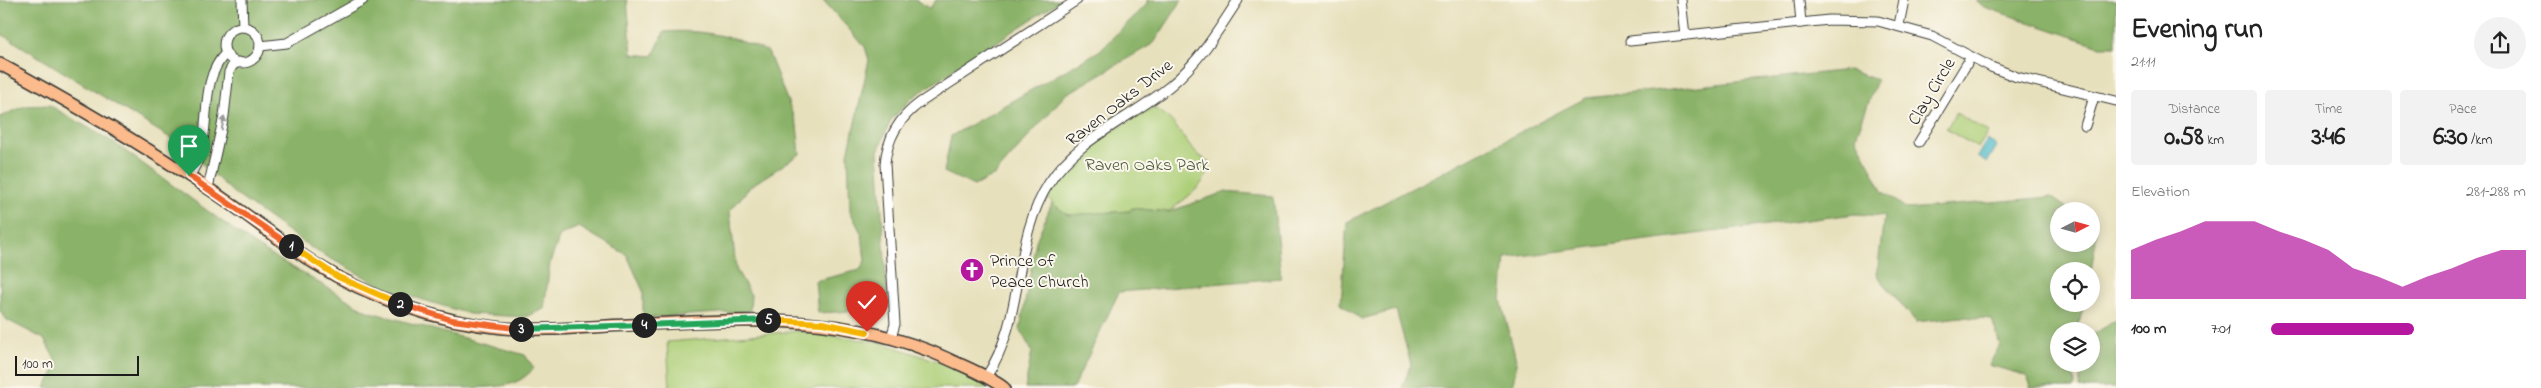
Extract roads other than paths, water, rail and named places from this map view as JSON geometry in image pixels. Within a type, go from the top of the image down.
[{"type":"main road","points":[[0,64],[71,104],[208,188],[313,262],[338,277],[393,302],[452,320],[526,330],[783,320],[822,323],[916,345],[986,376],[1004,388]]},
{"type":"street","points":[[242,0],[243,27]]},
{"type":"street","points":[[260,46],[280,46],[287,43],[363,0]]},
{"type":"street","points":[[891,338],[895,324],[886,164],[888,146],[899,123],[921,102],[1077,0]]},
{"type":"street","name":"Raven Oaks Drive","points":[[986,376],[1008,331],[1029,228],[1041,196],[1050,182],[1093,138],[1142,106],[1187,70],[1208,46],[1238,0]]},
{"type":"street","points":[[1681,0],[1685,35]]},
{"type":"street","points":[[1799,0],[1801,23]]},
{"type":"street","points":[[1899,25],[1904,0]]},
{"type":"street","points":[[1630,41],[1853,19],[1899,25],[1932,36],[2017,77],[2116,101]]},
{"type":"street","points":[[208,188],[224,116],[229,72],[233,65],[255,57],[260,46],[254,32],[243,27],[237,28],[227,35],[224,47],[226,53],[239,62]]},
{"type":"street","points":[[189,176],[200,156],[211,77],[218,61],[226,53]]},
{"type":"street","name":"Clay Circle","points":[[1920,142],[1971,56]]},
{"type":"street","points":[[2085,126],[2094,97]]},
{"type":"water","points":[[1987,140],[1997,146],[1987,163],[1977,157]]},
{"type":"place","name":"Prince of Peace Church","points":[[972,270]]},
{"type":"park label","name":"Raven Oaks Park","points":[[1147,164]]}]
